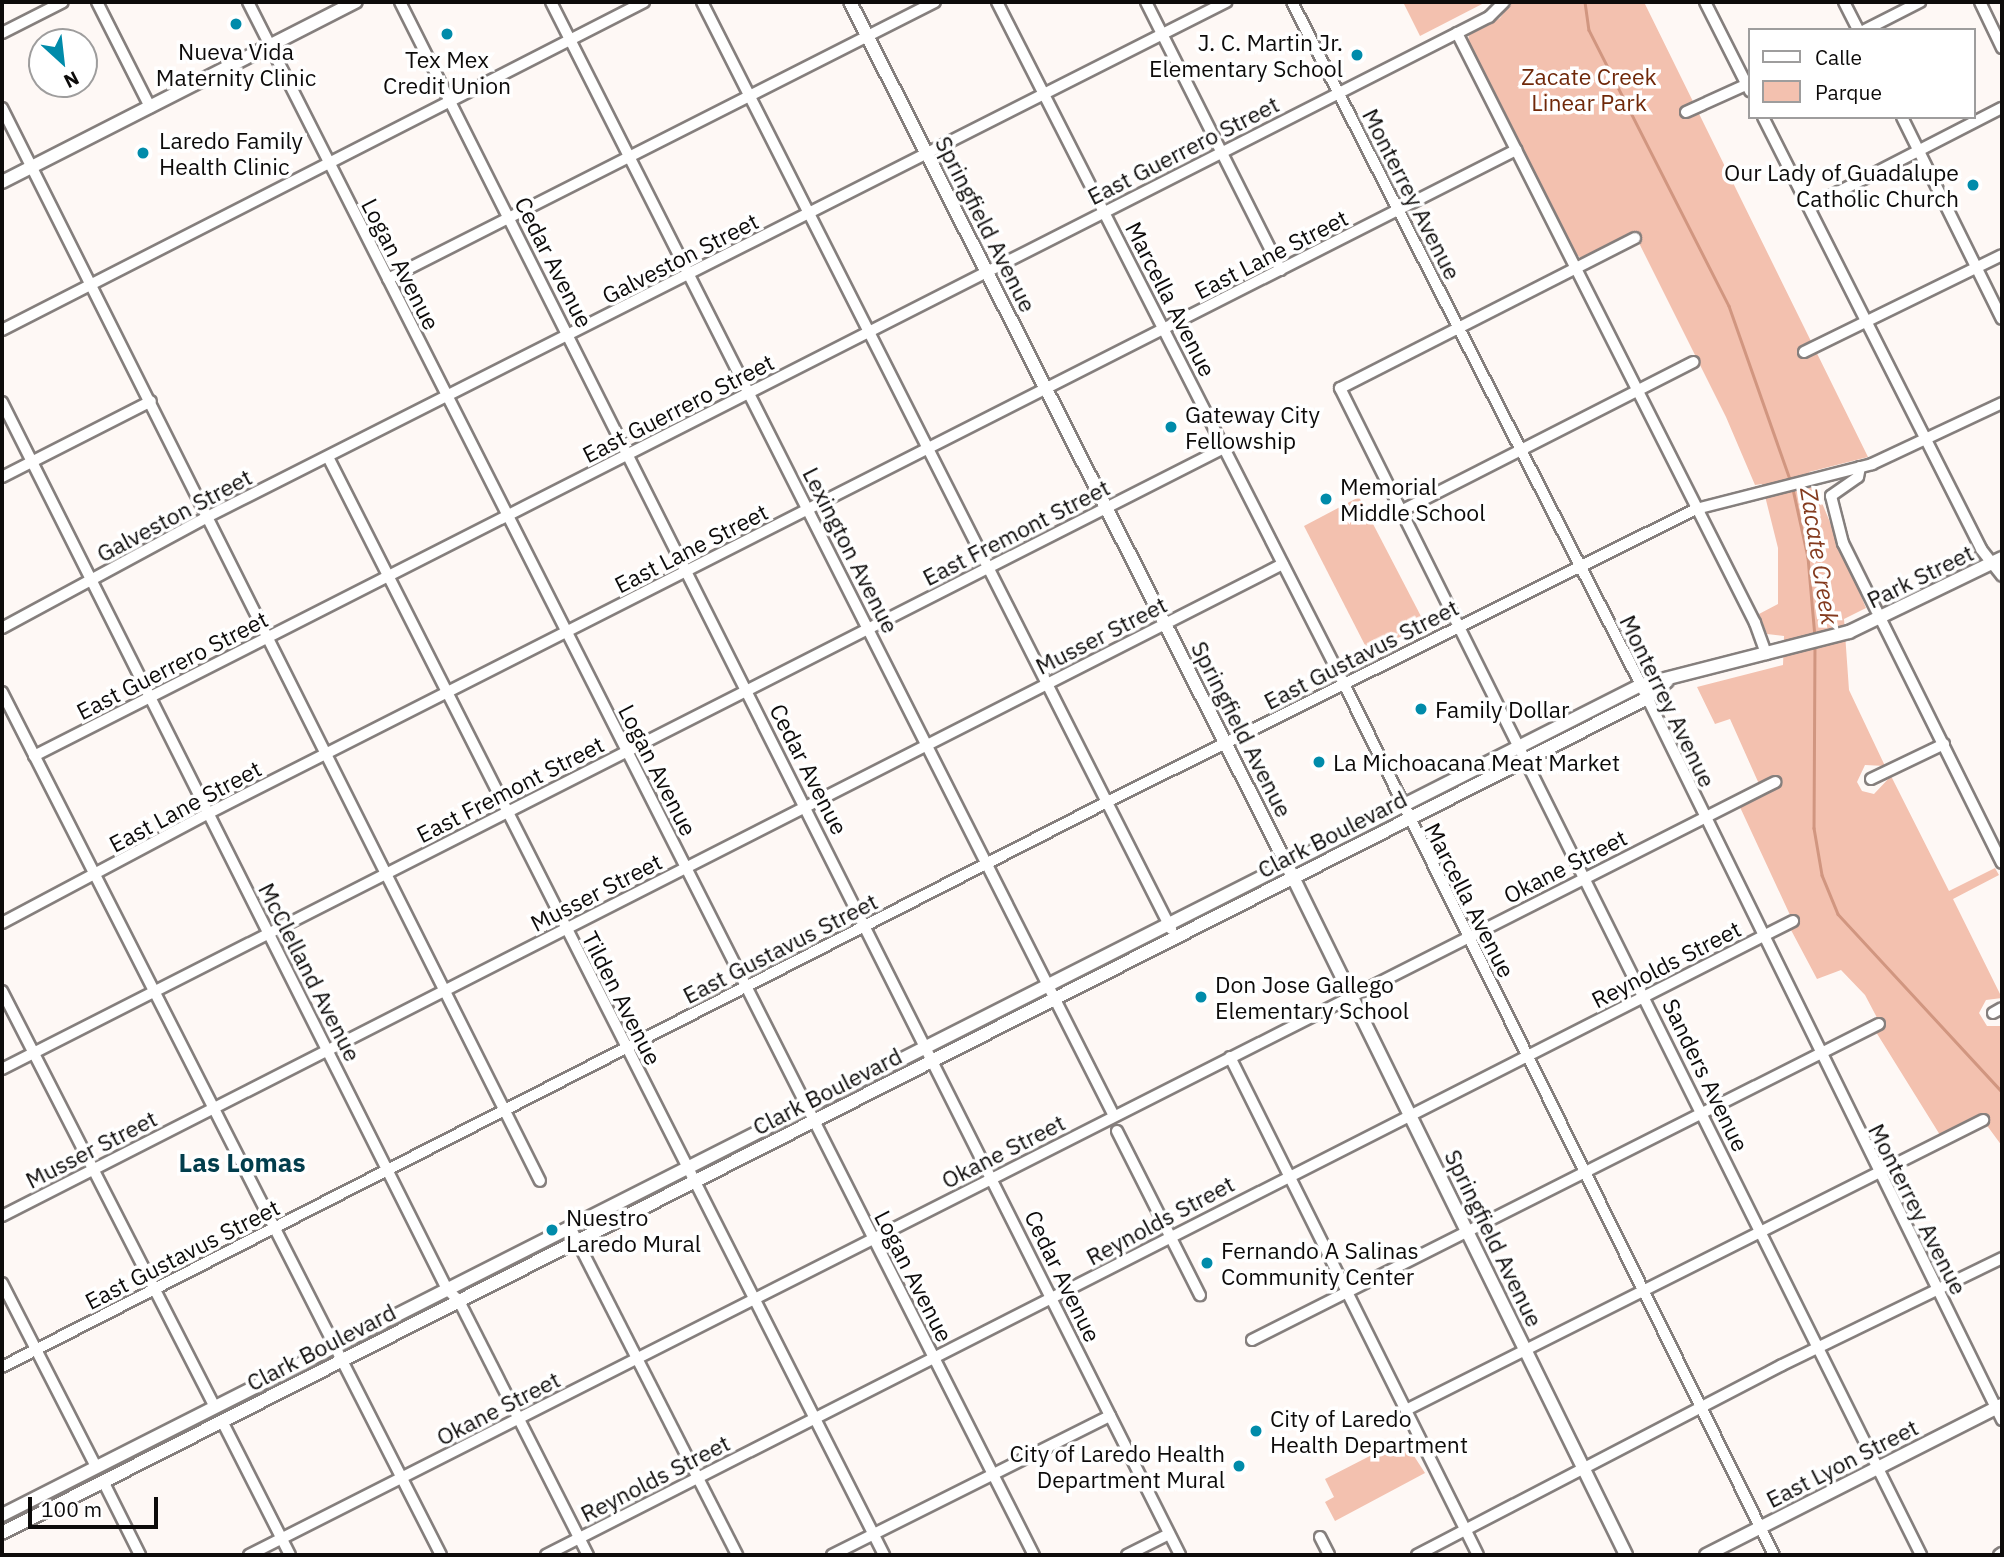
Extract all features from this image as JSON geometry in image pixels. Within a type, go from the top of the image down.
[{"type":"main road","points":[[2,182],[356,2]]},
{"type":"main road","name":"Springfield Avenue","points":[[850,2],[1293,877],[1626,1555]]},
{"type":"main road","name":"Park Street","points":[[1815,643],[1881,620],[1997,561]]},
{"type":"main road","name":"Clark Boulevard","points":[[2,1515],[1641,685],[1667,680],[1714,664],[1815,643]]},
{"type":"main road","name":"Clark Boulevard","points":[[2,1533],[1647,698],[1667,680]]},
{"type":"main road","name":"East Lyon Street","points":[[1706,1555],[1878,1468],[2000,1411]]},
{"type":"street","points":[[2,33],[63,2]]},
{"type":"street","points":[[97,2],[150,107]]},
{"type":"street","name":"Logan Avenue","points":[[248,2],[1034,1555]]},
{"type":"street","name":"Cedar Avenue","points":[[400,2],[689,571],[1180,1555]]},
{"type":"street","name":"Lexington Avenue","points":[[551,2],[1114,1116]]},
{"type":"street","points":[[2,330],[644,2]]},
{"type":"street","points":[[702,2],[1175,938]]},
{"type":"street","points":[[388,279],[934,2]]},
{"type":"street","name":"Marcella Avenue","points":[[997,2],[1344,684],[1404,804],[1408,819],[1774,1555]]},
{"type":"street","points":[[1146,2],[1281,270]]},
{"type":"street","name":"Galveston Street","points":[[2,628],[209,516],[448,398],[1226,2]]},
{"type":"street","name":"Monterrey Avenue","points":[[1292,2],[1641,685],[1877,1173],[2000,1411]]},
{"type":"street","name":"East Guerrero Street","points":[[34,756],[629,453],[870,334],[987,271],[1489,17],[1504,2]]},
{"type":"street","points":[[1705,2],[1748,84]]},
{"type":"street","points":[[1844,2],[1857,28]]},
{"type":"street","points":[[1869,28],[1920,2]]},
{"type":"street","points":[[1980,2],[2002,48]]},
{"type":"street","points":[[1457,33],[1696,509],[1772,652]]},
{"type":"street","points":[[1686,112],[1748,86]]},
{"type":"street","points":[[2,108],[329,753],[540,1181]]},
{"type":"street","points":[[1809,207],[2002,108]]},
{"type":"street","points":[[1764,119],[1927,440],[1997,561],[2002,576]]},
{"type":"street","points":[[1903,119],[2002,319]]},
{"type":"street","name":"East Lane Street","points":[[2,923],[209,813],[1048,391],[1516,150]]},
{"type":"street","points":[[1458,328],[1635,238]]},
{"type":"street","points":[[1804,352],[2002,255]]},
{"type":"street","name":"Sanders Avenue","points":[[1458,328],[1340,388],[1528,758],[1922,1555]]},
{"type":"street","points":[[1403,510],[1694,362]]},
{"type":"street","points":[[2,477],[150,401]]},
{"type":"street","name":"McClelland Avenue","points":[[2,402],[447,1289],[459,1301],[588,1555]]},
{"type":"street","name":"East Gustavus Street","points":[[2,1367],[986,863],[1696,509],[1860,467],[1927,440],[2002,403]]},
{"type":"street","name":"East Fremont Street","points":[[2,1069],[1224,448]]},
{"type":"street","name":"Tilden Avenue","points":[[328,457],[884,1555]]},
{"type":"street","points":[[1860,467],[1858,477],[1836,492],[1830,502],[1843,543],[2002,862]]},
{"type":"street","name":"Musser Street","points":[[2,1216],[1283,564]]},
{"type":"street","points":[[2,692],[441,1555]]},
{"type":"street","points":[[1871,779],[1944,744]]},
{"type":"street","name":"Okane Street","points":[[249,1555],[1775,782]]},
{"type":"street","name":"Reynolds Street","points":[[546,1555],[1290,1174],[1793,921]]},
{"type":"street","points":[[2,991],[215,1407]]},
{"type":"street","points":[[1252,1340],[1879,1024]]},
{"type":"street","points":[[1230,1057],[1478,1555]]},
{"type":"street","points":[[1406,1410],[1763,1233],[1983,1120]]},
{"type":"street","points":[[1117,1131],[1200,1295]]},
{"type":"street","points":[[570,1227],[737,1555]]},
{"type":"street","points":[[1417,1555],[1702,1406],[2002,1258]]},
{"type":"street","points":[[2,1283],[96,1467]]},
{"type":"street","points":[[832,1555],[1111,1416]]},
{"type":"street","points":[[222,1421],[290,1555]]},
{"type":"street","points":[[103,1481],[140,1555]]},
{"type":"street","points":[[1126,1555],[1169,1534]]},
{"type":"street","points":[[1320,1537],[1329,1555]]},
{"type":"green space","points":[[1403,2],[1486,2],[1420,36]]},
{"type":"green space","name":"Zacate Creek Linear Park","points":[[1511,2],[1644,2],[1868,457],[1809,472],[1866,608],[1844,619],[1849,690],[1885,766],[1865,765],[1857,782],[1862,791],[1874,794],[1891,776],[1949,891],[1995,868],[1999,875],[1953,899],[2002,998],[1986,1000],[1979,1013],[1987,1026],[2002,1026],[2002,1146],[1980,1116],[1940,1135],[1876,1032],[1883,1029],[1865,995],[1841,970],[1817,979],[1791,930],[1790,915],[1739,805],[1778,785],[1774,777],[1759,784],[1730,719],[1715,724],[1697,687],[1783,665],[1784,636],[1767,634],[1759,614],[1778,604],[1778,548],[1762,484],[1755,485],[1726,417],[1639,243],[1631,235],[1582,259],[1577,255],[1468,41],[1469,34],[1500,18]]},
{"type":"green space","points":[[1359,497],[1425,624],[1369,653],[1304,526]]},
{"type":"green space","points":[[1403,1439],[1425,1473],[1335,1521],[1325,1502],[1334,1497],[1325,1479]]},
{"type":"waterway","name":"Zacate Creek","points":[[1585,2],[1589,30],[1729,306],[1791,482]]},
{"type":"waterway","name":"Zacate Creek","points":[[1793,489],[1808,557],[1815,637]]},
{"type":"waterway","name":"Zacate Creek","points":[[1815,644],[1814,828],[1822,875],[1838,914],[2002,1092]]},
{"type":"place","name":"Nueva Vida Maternity Clinic","points":[[236,24]]},
{"type":"place","name":"Tex Mex Credit Union","points":[[447,34]]},
{"type":"place","name":"J. C. Martin Jr. Elementary School","points":[[1357,55]]},
{"type":"place","name":"Laredo Family Health Clinic","points":[[143,153]]},
{"type":"place","name":"Our Lady of Guadalupe Catholic Church","points":[[1973,185]]},
{"type":"place","name":"Gateway City Fellowship","points":[[1171,427]]},
{"type":"place","name":"Memorial Middle School","points":[[1326,499]]},
{"type":"place","name":"Family Dollar","points":[[1421,709]]},
{"type":"place","name":"La Michoacana Meat Market","points":[[1319,762]]},
{"type":"place","name":"Don Jose Gallego Elementary School","points":[[1201,997]]},
{"type":"place","name":"Nuestro Laredo Mural","points":[[552,1230]]},
{"type":"place","name":"Fernando A Salinas Community Center","points":[[1207,1263]]},
{"type":"place","name":"City of Laredo Health Department","points":[[1256,1431]]},
{"type":"place","name":"City of Laredo Health Department Mural","points":[[1239,1466]]},
{"type":"district","name":"Las Lomas","points":[[242,1163]]}]
